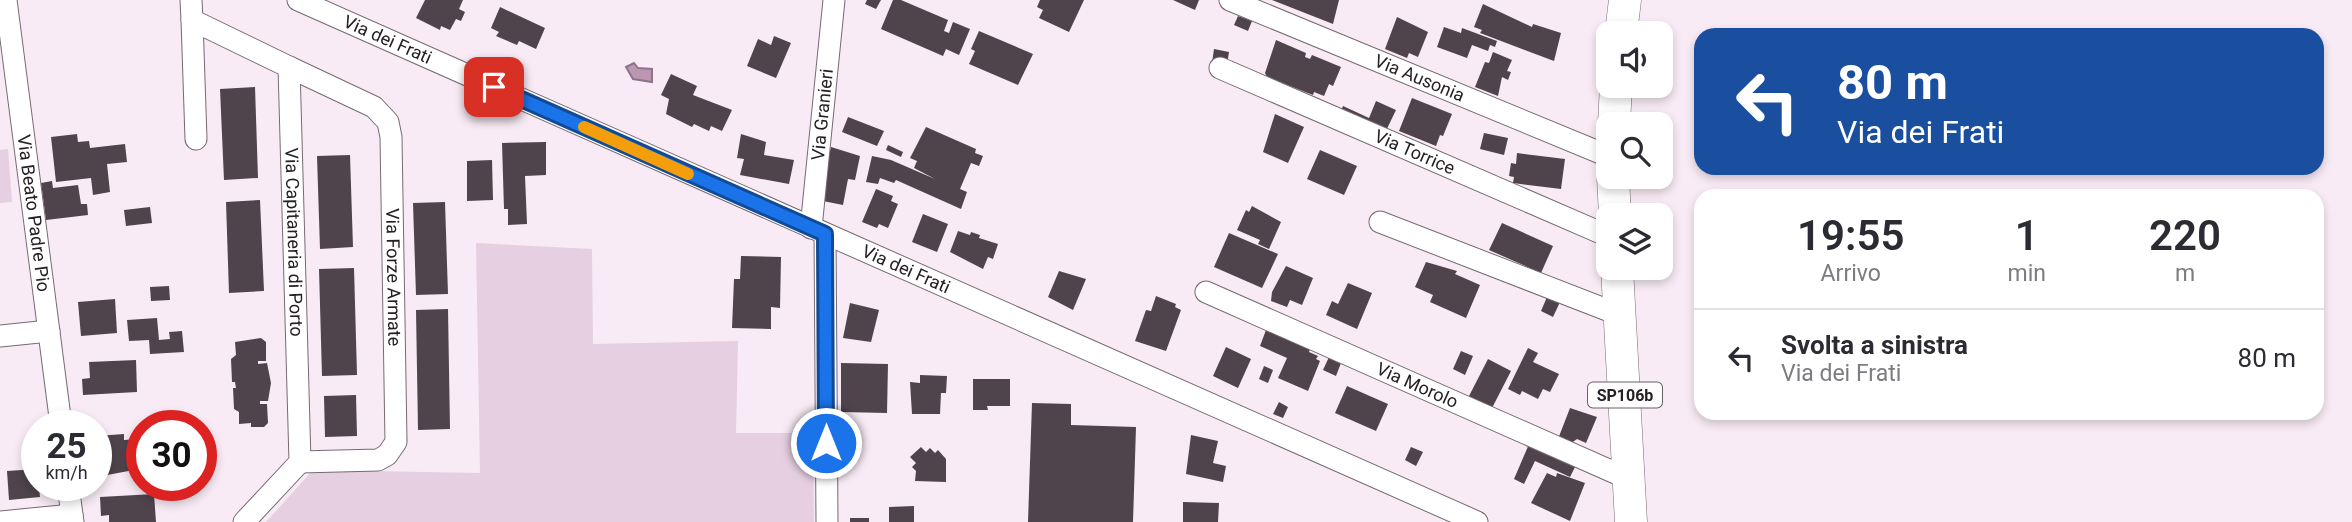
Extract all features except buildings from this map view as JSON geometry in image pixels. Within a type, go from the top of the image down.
[{"type":"main road","points":[[1622,21],[1625,0]]},
{"type":"main road","name":"SP106b","points":[[1619,280],[1631,522]]},
{"type":"street","name":"Via Beato Padre Pio","points":[[6,0],[59,410]]},
{"type":"street","name":"Via dei Frati","points":[[298,0],[1477,522]]},
{"type":"street","name":"Via Granieri","points":[[827,522],[818,231],[834,0]]},
{"type":"street","name":"Via Ausonia","points":[[1230,1],[1596,151]]},
{"type":"street","points":[[192,10],[289,67]]},
{"type":"street","points":[[192,10],[196,139]]},
{"type":"street","name":"Via Capitaneria di Porto","points":[[289,67],[300,461]]},
{"type":"street","name":"Via Forze Armate","points":[[289,67],[374,107],[388,122],[391,137],[396,442],[387,455],[378,460],[300,461]]},
{"type":"street","name":"Via Torrice","points":[[1220,68],[1596,231]]},
{"type":"street","points":[[1380,222],[1620,315]]},
{"type":"street","name":"Via Morolo","points":[[1206,292],[1629,479]]},
{"type":"street","points":[[0,336],[49,331]]},
{"type":"street","points":[[244,522],[300,461]]},
{"type":"street","points":[[0,522],[73,519],[70,501]]},
{"type":"shaded area","points":[[634,63],[638,68],[652,69],[652,82],[633,79],[626,67]]},
{"type":"shaded area","points":[[8,149],[12,202],[0,203],[0,150]]},
{"type":"shaded area","points":[[476,243],[592,249],[593,344],[738,341],[736,433],[813,433],[814,522],[266,522],[313,470],[480,473]]},
{"type":"slow traffic","points":[[584,127],[688,174]]},
{"type":"route","points":[[494,87],[825,234],[826,443]]}]
